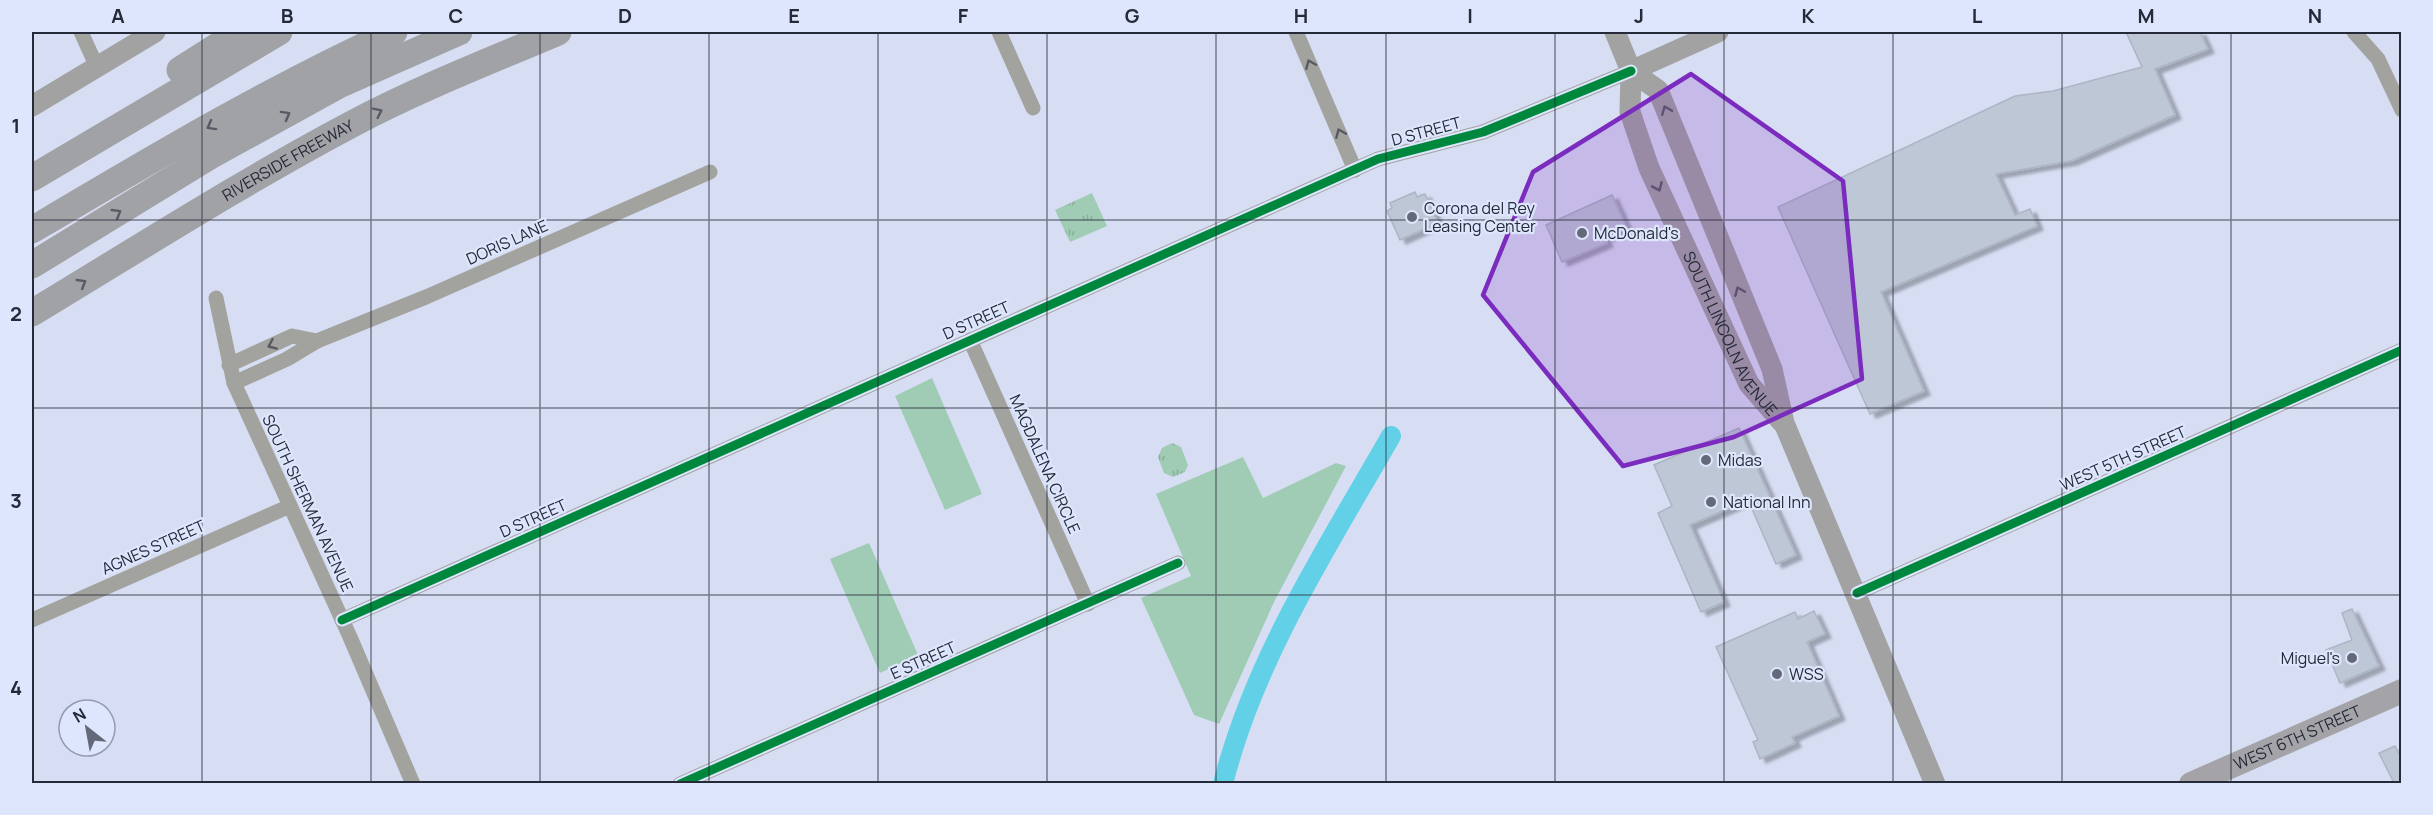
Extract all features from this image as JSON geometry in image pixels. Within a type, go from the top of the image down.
[{"type":"highway","points":[[54,164],[182,68],[240,32]]},
{"type":"highway","points":[[32,178],[279,32]]},
{"type":"highway","points":[[32,230],[175,146],[325,63],[394,32]]},
{"type":"highway","points":[[32,265],[210,156],[339,85],[459,32]]},
{"type":"highway","name":"RIVERSIDE FREEWAY","points":[[32,313],[355,123],[437,83],[558,32]]},
{"type":"main road","points":[[32,106],[96,65],[155,32]]},
{"type":"main road","name":"SOUTH LINCOLN AVENUE","points":[[1615,32],[1631,70],[1630,112],[1649,168],[1749,384],[1784,423]]},
{"type":"main road","points":[[1631,70],[1718,32]]},
{"type":"main road","name":"SOUTH LINCOLN AVENUE","points":[[1631,70],[1658,90],[1772,369],[1784,423],[1935,783]]},
{"type":"main road","name":"WEST 6TH STREET","points":[[2191,783],[2402,691]]},
{"type":"street","points":[[81,32],[96,65]]},
{"type":"street","points":[[999,32],[1033,108]]},
{"type":"street","points":[[1296,32],[1355,170]]},
{"type":"street","points":[[2354,32],[2378,59],[2402,110]]},
{"type":"street","name":"D STREET","points":[[342,621],[1378,159],[1483,132],[1631,70]]},
{"type":"street","name":"DORIS LANE","points":[[234,383],[287,359],[317,341],[477,275],[710,172]]},
{"type":"street","name":"SOUTH SHERMAN AVENUE","points":[[216,298],[234,383],[413,783]]},
{"type":"street","name":"DORIS LANE","points":[[229,365],[292,336],[317,341]]},
{"type":"street","name":"MAGDALENA CIRCLE","points":[[970,340],[1088,604]]},
{"type":"street","name":"WEST 5TH STREET","points":[[1857,593],[2402,350]]},
{"type":"street","name":"AGNES STREET","points":[[32,620],[290,506]]},
{"type":"street","name":"E STREET","points":[[680,783],[1178,563]]},
{"type":"highlighted area","points":[[1691,74],[1843,181],[1862,379],[1734,437],[1623,466],[1483,295],[1533,172]]},
{"type":"green space","points":[[1092,193],[1107,226],[1070,242],[1055,210]]},
{"type":"green space","points":[[932,378],[982,494],[945,510],[895,396]]},
{"type":"green space","points":[[1172,443],[1181,447],[1188,465],[1185,472],[1173,477],[1164,473],[1158,457],[1162,448]]},
{"type":"green space","points":[[1243,457],[1263,498],[1336,463],[1346,466],[1274,602],[1219,724],[1194,715],[1141,598],[1191,576],[1156,494]]},
{"type":"green space","points":[[869,543],[918,655],[880,673],[830,559]]},
{"type":"building","points":[[2126,32],[2200,32],[2208,49],[2155,69],[2175,115],[2071,161],[1996,174],[2015,215],[2030,209],[2037,226],[1881,292],[1924,391],[1870,414],[1778,207],[2015,96],[2053,91],[2142,67]]},
{"type":"building","name":"Corona del Rey Leasing Center","points":[[1415,192],[1417,197],[1425,194],[1438,223],[1400,240],[1387,211],[1392,208],[1390,203]]},
{"type":"building","name":"McDonald's","points":[[1612,195],[1627,228],[1604,238],[1607,243],[1562,262],[1546,225]]},
{"type":"building","points":[[1739,428],[1796,555],[1776,564],[1748,500],[1690,525],[1724,602],[1701,612],[1658,513],[1672,506],[1654,465]]},
{"type":"building","name":"Miguel's","points":[[2352,609],[2379,666],[2340,683],[2326,650],[2352,640],[2342,613]]},
{"type":"building","points":[[1814,611],[1825,634],[1807,642],[1839,716],[1792,737],[1795,743],[1760,759],[1753,742],[1758,740],[1716,647],[1795,612],[1798,619]]},
{"type":"building","points":[[2395,746],[2402,760],[2402,783],[2394,783],[2379,753]]},
{"type":"waterway","points":[[1223,784],[1253,692],[1273,648],[1318,561],[1391,436]]},
{"type":"cycle path","points":[[342,620],[1378,159],[1483,132],[1631,71]]},
{"type":"cycle path","points":[[1857,593],[2402,350]]},
{"type":"cycle path","points":[[680,784],[1178,563]]},
{"type":"place","name":"Corona del Rey Leasing Center","points":[[1412,217]]},
{"type":"place","name":"McDonald's","points":[[1582,233]]},
{"type":"place","name":"Midas","points":[[1706,460]]},
{"type":"place","name":"National Inn","points":[[1711,502]]},
{"type":"place","name":"Miguel's","points":[[2352,658]]},
{"type":"place","name":"WSS","points":[[1777,674]]}]
